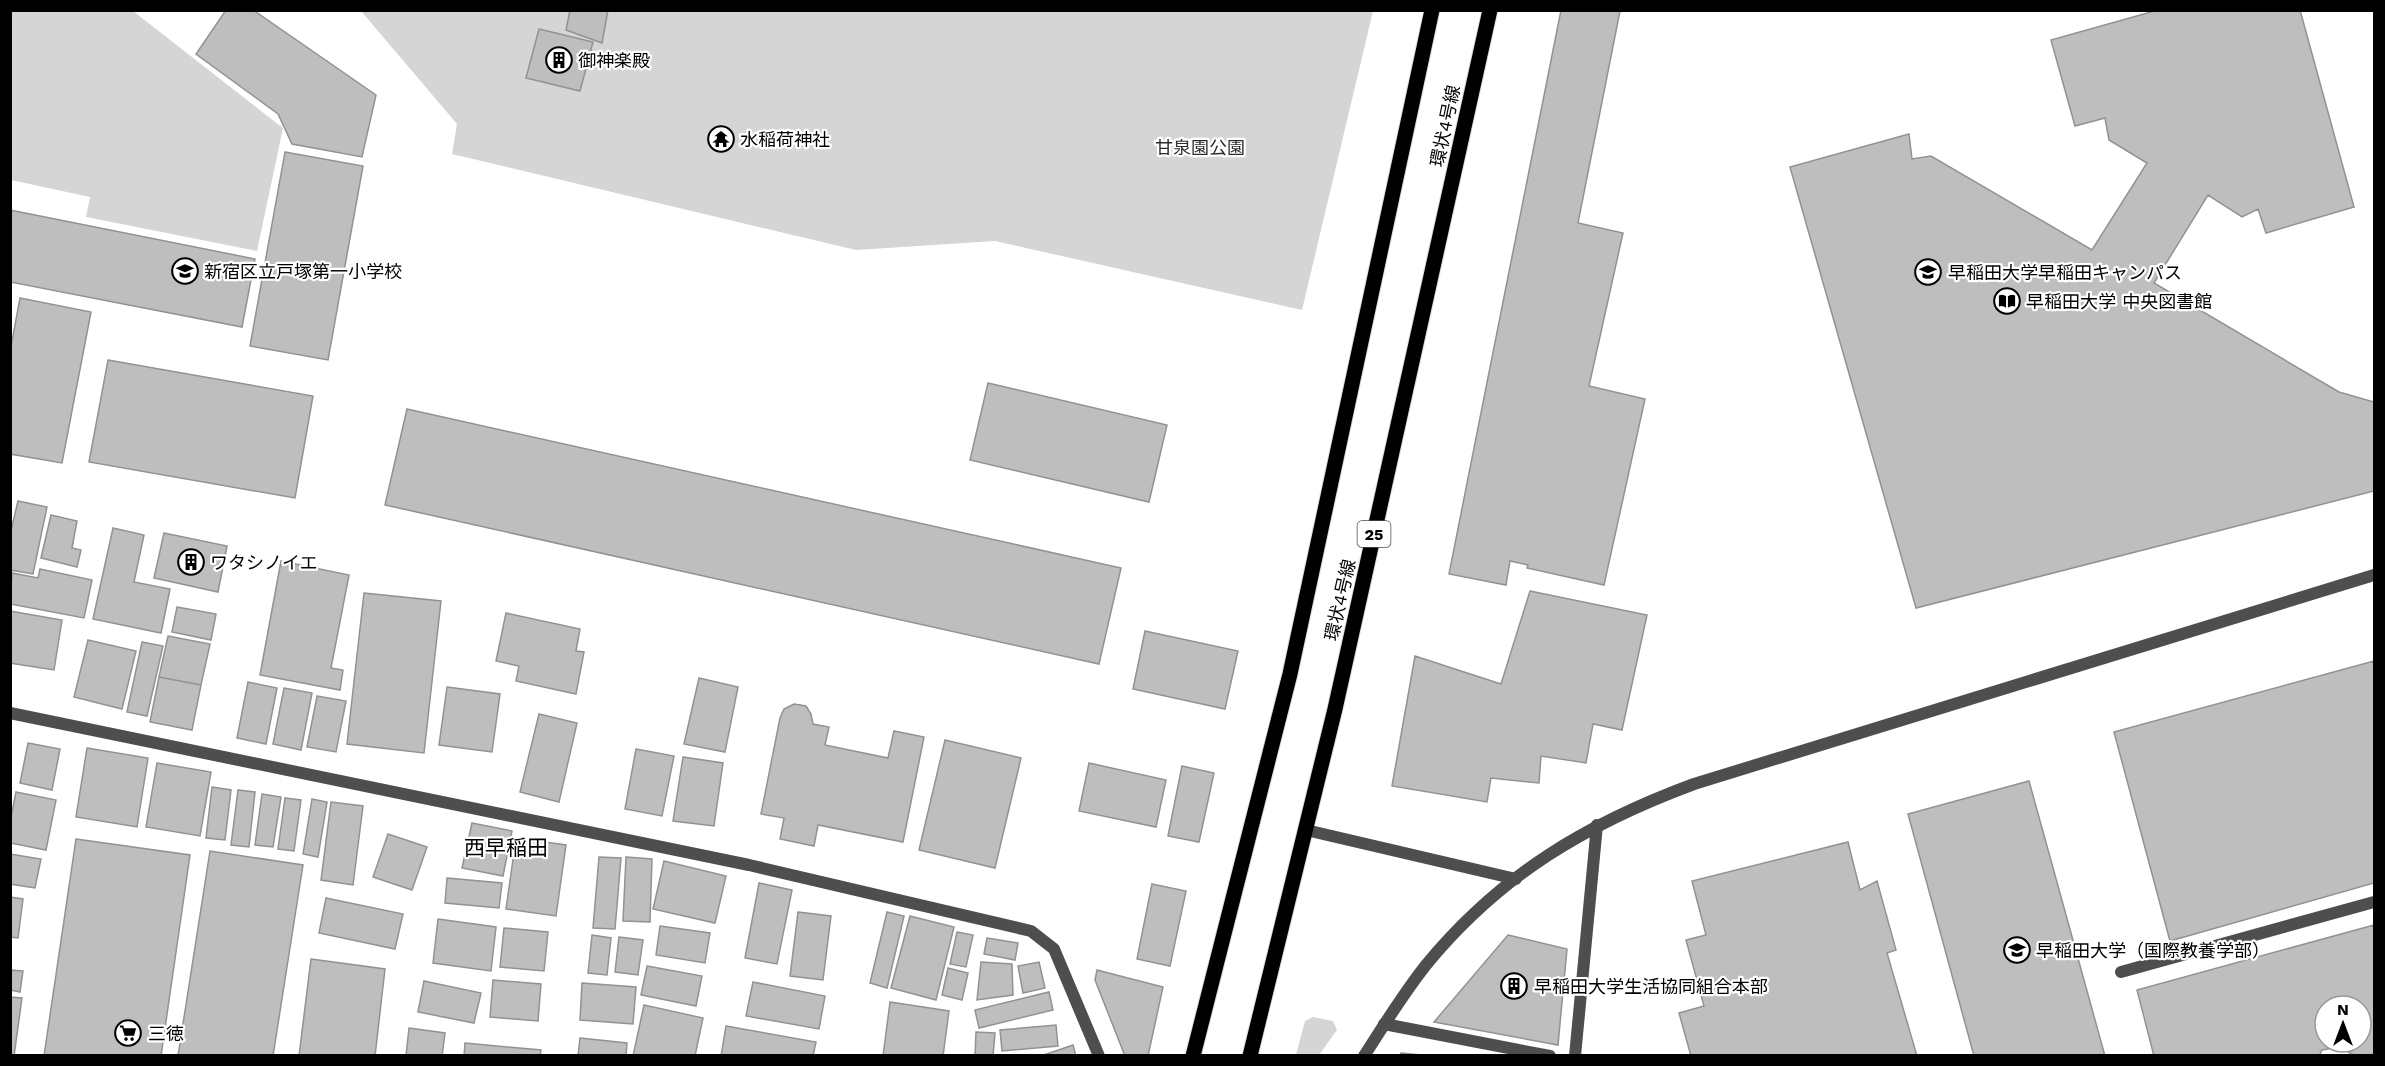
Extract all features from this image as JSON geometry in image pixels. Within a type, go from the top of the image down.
[{"type":"main road","name":"環状4号線","points":[[1193,1056],[1290,674],[1432,10]]},
{"type":"main road","name":"環状4号線","points":[[1250,1056],[1306,830],[1419,339],[1490,10]]},
{"type":"street","points":[[1364,1056],[1412,983],[1454,934],[1516,879],[1555,850],[1597,825],[1645,802],[1694,784],[2374,575]]},
{"type":"street","points":[[10,714],[749,865],[1031,931],[1054,949],[1099,1056]]},
{"type":"street","points":[[1575,1056],[1597,825]]},
{"type":"street","points":[[1306,830],[1516,879]]},
{"type":"street","points":[[2121,972],[2374,902]]},
{"type":"street","points":[[1384,1024],[1550,1056]]},
{"type":"green space","points":[[11,10],[133,11],[283,128],[257,251],[86,217],[90,197],[11,180]]},
{"type":"green space","name":"甘泉園公園","points":[[361,11],[1373,11],[1302,310],[995,241],[856,250],[452,154],[457,124]]},
{"type":"green space","points":[[1313,1017],[1333,1021],[1337,1030],[1319,1055],[1296,1055],[1305,1021]]},
{"type":"building","points":[[226,10],[253,10],[376,95],[362,157],[292,144],[278,114],[196,54]]},
{"type":"building","points":[[570,10],[608,10],[602,43],[566,30]]},
{"type":"building","points":[[1561,10],[1620,11],[1578,223],[1623,233],[1589,386],[1645,399],[1604,585],[1527,568],[1528,565],[1510,561],[1506,585],[1449,574]]},
{"type":"building","name":"早稲田大学 中央図書館","points":[[2158,10],[2300,10],[2354,207],[2266,233],[2258,209],[2242,217],[2208,195],[2154,283],[2339,392],[2374,402],[2374,491],[1916,608],[1790,167],[1909,134],[1912,159],[1931,156],[2092,250],[2147,163],[2109,140],[2105,118],[2075,126],[2051,40]]},
{"type":"building","name":"御神楽殿","points":[[539,29],[593,42],[580,91],[526,78]]},
{"type":"building","points":[[285,152],[363,166],[328,360],[250,346]]},
{"type":"building","points":[[10,210],[255,259],[242,327],[10,282]]},
{"type":"building","points":[[20,298],[91,312],[62,463],[10,454],[10,352]]},
{"type":"building","points":[[108,360],[313,396],[295,498],[89,462]]},
{"type":"building","points":[[988,383],[1167,425],[1149,502],[970,460]]},
{"type":"building","points":[[407,409],[1121,568],[1099,664],[385,505]]},
{"type":"building","points":[[18,501],[47,507],[33,574],[10,570],[10,535]]},
{"type":"building","points":[[51,515],[77,521],[72,548],[81,550],[77,567],[41,558]]},
{"type":"building","points":[[113,528],[144,535],[134,582],[170,589],[161,633],[93,619]]},
{"type":"building","name":"ワタシノイエ","points":[[164,533],[227,546],[218,592],[154,578]]},
{"type":"building","points":[[281,561],[349,575],[331,668],[343,670],[340,690],[260,675]]},
{"type":"building","points":[[40,569],[92,580],[84,618],[10,604],[12,573],[38,578]]},
{"type":"building","points":[[1530,591],[1647,615],[1622,730],[1593,724],[1586,763],[1541,756],[1539,783],[1491,778],[1487,802],[1392,786],[1415,656],[1501,684]]},
{"type":"building","points":[[364,593],[441,601],[424,753],[347,744]]},
{"type":"building","points":[[177,607],[216,614],[211,640],[172,632]]},
{"type":"building","points":[[10,611],[62,620],[54,670],[10,663]]},
{"type":"building","points":[[506,613],[580,629],[576,651],[584,652],[576,694],[516,681],[519,666],[496,661]]},
{"type":"building","points":[[1145,631],[1238,651],[1225,709],[1133,689]]},
{"type":"building","points":[[168,636],[210,644],[201,685],[159,677]]},
{"type":"building","points":[[88,640],[136,651],[122,709],[74,697]]},
{"type":"building","points":[[142,642],[163,646],[147,716],[127,712]]},
{"type":"building","points":[[2374,661],[2374,883],[2170,941],[2114,732]]},
{"type":"building","points":[[159,677],[201,685],[192,730],[150,722]]},
{"type":"building","points":[[699,678],[738,687],[725,752],[684,744]]},
{"type":"building","points":[[248,682],[277,688],[266,744],[237,738]]},
{"type":"building","points":[[447,687],[500,694],[492,752],[439,745]]},
{"type":"building","points":[[284,688],[312,693],[301,750],[273,744]]},
{"type":"building","points":[[317,696],[346,701],[336,752],[307,747]]},
{"type":"building","points":[[794,704],[806,706],[813,724],[829,727],[825,745],[888,758],[894,731],[924,737],[903,842],[818,825],[814,846],[780,839],[784,818],[761,814],[780,718],[784,709]]},
{"type":"building","points":[[539,714],[577,723],[559,802],[520,792]]},
{"type":"building","points":[[945,740],[1021,758],[995,868],[919,850]]},
{"type":"building","points":[[28,743],[60,749],[52,790],[20,783]]},
{"type":"building","points":[[87,748],[148,758],[137,827],[76,817]]},
{"type":"building","points":[[636,749],[674,756],[662,816],[625,809]]},
{"type":"building","points":[[683,757],[723,763],[714,826],[673,821]]},
{"type":"building","points":[[157,763],[211,772],[200,836],[146,827]]},
{"type":"building","points":[[1089,763],[1166,780],[1156,827],[1079,811]]},
{"type":"building","points":[[1182,766],[1214,773],[1199,842],[1168,836]]},
{"type":"building","points":[[2029,781],[2105,1056],[1974,1056],[1908,814]]},
{"type":"building","points":[[212,787],[231,790],[225,840],[206,838]]},
{"type":"building","points":[[238,790],[255,792],[249,847],[231,845]]},
{"type":"building","points":[[16,792],[56,800],[46,850],[10,843],[10,822]]},
{"type":"building","points":[[262,794],[281,797],[273,847],[255,845]]},
{"type":"building","points":[[285,798],[301,800],[294,851],[278,849]]},
{"type":"building","points":[[312,799],[327,802],[318,857],[303,854]]},
{"type":"building","points":[[331,802],[363,806],[353,885],[321,880]]},
{"type":"building","points":[[472,823],[512,831],[503,876],[462,868]]},
{"type":"building","points":[[388,834],[427,847],[412,890],[373,877]]},
{"type":"building","points":[[516,838],[566,845],[556,916],[506,909]]},
{"type":"building","points":[[76,839],[190,855],[161,1056],[44,1056]]},
{"type":"building","points":[[1848,842],[1860,890],[1877,881],[1896,950],[1887,953],[1917,1056],[1691,1056],[1679,1013],[1704,1006],[1686,940],[1706,935],[1692,881]]},
{"type":"building","points":[[210,851],[303,865],[273,1056],[178,1056]]},
{"type":"building","points":[[10,854],[41,859],[35,888],[10,884]]},
{"type":"building","points":[[599,857],[621,858],[615,929],[593,928]]},
{"type":"building","points":[[626,857],[652,859],[650,922],[623,921]]},
{"type":"building","points":[[664,861],[726,876],[715,923],[653,909]]},
{"type":"building","points":[[447,878],[502,883],[499,908],[445,903]]},
{"type":"building","points":[[759,883],[792,890],[777,964],[745,958]]},
{"type":"building","points":[[1152,884],[1186,891],[1170,966],[1137,959]]},
{"type":"building","points":[[10,897],[23,899],[18,938],[10,937]]},
{"type":"building","points":[[326,898],[403,914],[395,949],[319,933]]},
{"type":"building","points":[[798,912],[831,916],[823,980],[790,976]]},
{"type":"building","points":[[887,912],[904,916],[887,988],[870,983]]},
{"type":"building","points":[[910,916],[954,927],[936,1000],[891,988]]},
{"type":"building","points":[[438,919],[496,927],[491,971],[433,963]]},
{"type":"building","points":[[2374,925],[2374,1056],[2352,1054],[2373,1054],[2373,994],[2313,994],[2313,1054],[2320,1054],[2319,1056],[2154,1056],[2137,990]]},
{"type":"building","points":[[660,926],[710,933],[705,963],[656,955]]},
{"type":"building","points":[[504,928],[548,932],[544,971],[500,967]]},
{"type":"building","points":[[957,932],[973,935],[966,967],[950,964]]},
{"type":"building","points":[[592,935],[611,938],[607,975],[588,973]]},
{"type":"building","name":"早稲田大学生活協同組合本部","points":[[1508,935],[1567,949],[1558,1045],[1434,1022]]},
{"type":"building","points":[[619,937],[643,940],[638,975],[615,972]]},
{"type":"building","points":[[987,938],[1018,943],[1015,960],[984,954]]},
{"type":"building","points":[[311,959],[385,969],[375,1056],[299,1056]]},
{"type":"building","points":[[981,962],[1012,964],[1013,995],[977,1000]]},
{"type":"building","points":[[1039,962],[1045,988],[1023,993],[1018,966]]},
{"type":"building","points":[[647,966],[702,976],[696,1006],[641,995]]},
{"type":"building","points":[[948,968],[968,973],[962,1000],[942,995]]},
{"type":"building","points":[[10,970],[23,971],[20,992],[10,990]]},
{"type":"building","points":[[1097,970],[1163,987],[1148,1056],[1125,1056],[1095,980]]},
{"type":"building","points":[[493,980],[541,984],[538,1021],[490,1017]]},
{"type":"building","points":[[424,981],[481,993],[474,1023],[418,1012]]},
{"type":"building","points":[[753,982],[825,996],[819,1029],[746,1016]]},
{"type":"building","points":[[582,983],[636,987],[633,1024],[580,1020]]},
{"type":"building","points":[[1049,992],[1053,1010],[979,1028],[975,1010]]},
{"type":"building","points":[[10,997],[22,998],[14,1056],[10,1056]]},
{"type":"building","points":[[890,1002],[949,1011],[943,1056],[883,1056]]},
{"type":"building","points":[[644,1005],[703,1018],[695,1056],[633,1056]]},
{"type":"building","points":[[1056,1025],[1058,1046],[1002,1051],[1000,1030]]},
{"type":"building","points":[[726,1026],[816,1042],[813,1056],[721,1056]]},
{"type":"building","points":[[409,1028],[445,1033],[442,1056],[406,1056]]},
{"type":"building","points":[[976,1032],[995,1033],[993,1056],[975,1056]]},
{"type":"building","points":[[580,1038],[627,1043],[626,1056],[578,1056]]},
{"type":"building","points":[[465,1043],[541,1050],[540,1056],[464,1056]]},
{"type":"building","points":[[1073,1045],[1076,1056],[1041,1056]]},
{"type":"building","points":[[1401,1053],[1431,1056],[1400,1056]]},
{"type":"place","name":"御神楽殿","points":[[559,60]]},
{"type":"place","name":"水稲荷神社","points":[[721,139]]},
{"type":"place","name":"新宿区立戸塚第一小学校","points":[[185,271]]},
{"type":"place","name":"早稲田大学早稲田キャンパス","points":[[1928,272]]},
{"type":"place","name":"早稲田大学 中央図書館","points":[[2007,301]]},
{"type":"place","name":"ワタシノイエ","points":[[191,562]]},
{"type":"place","name":"早稲田大学（国際教養学部）","points":[[2017,950]]},
{"type":"place","name":"早稲田大学生活協同組合本部","points":[[1514,986]]},
{"type":"place","name":"三徳","points":[[128,1033]]},
{"type":"district","name":"西早稲田","points":[[506,847]]}]
